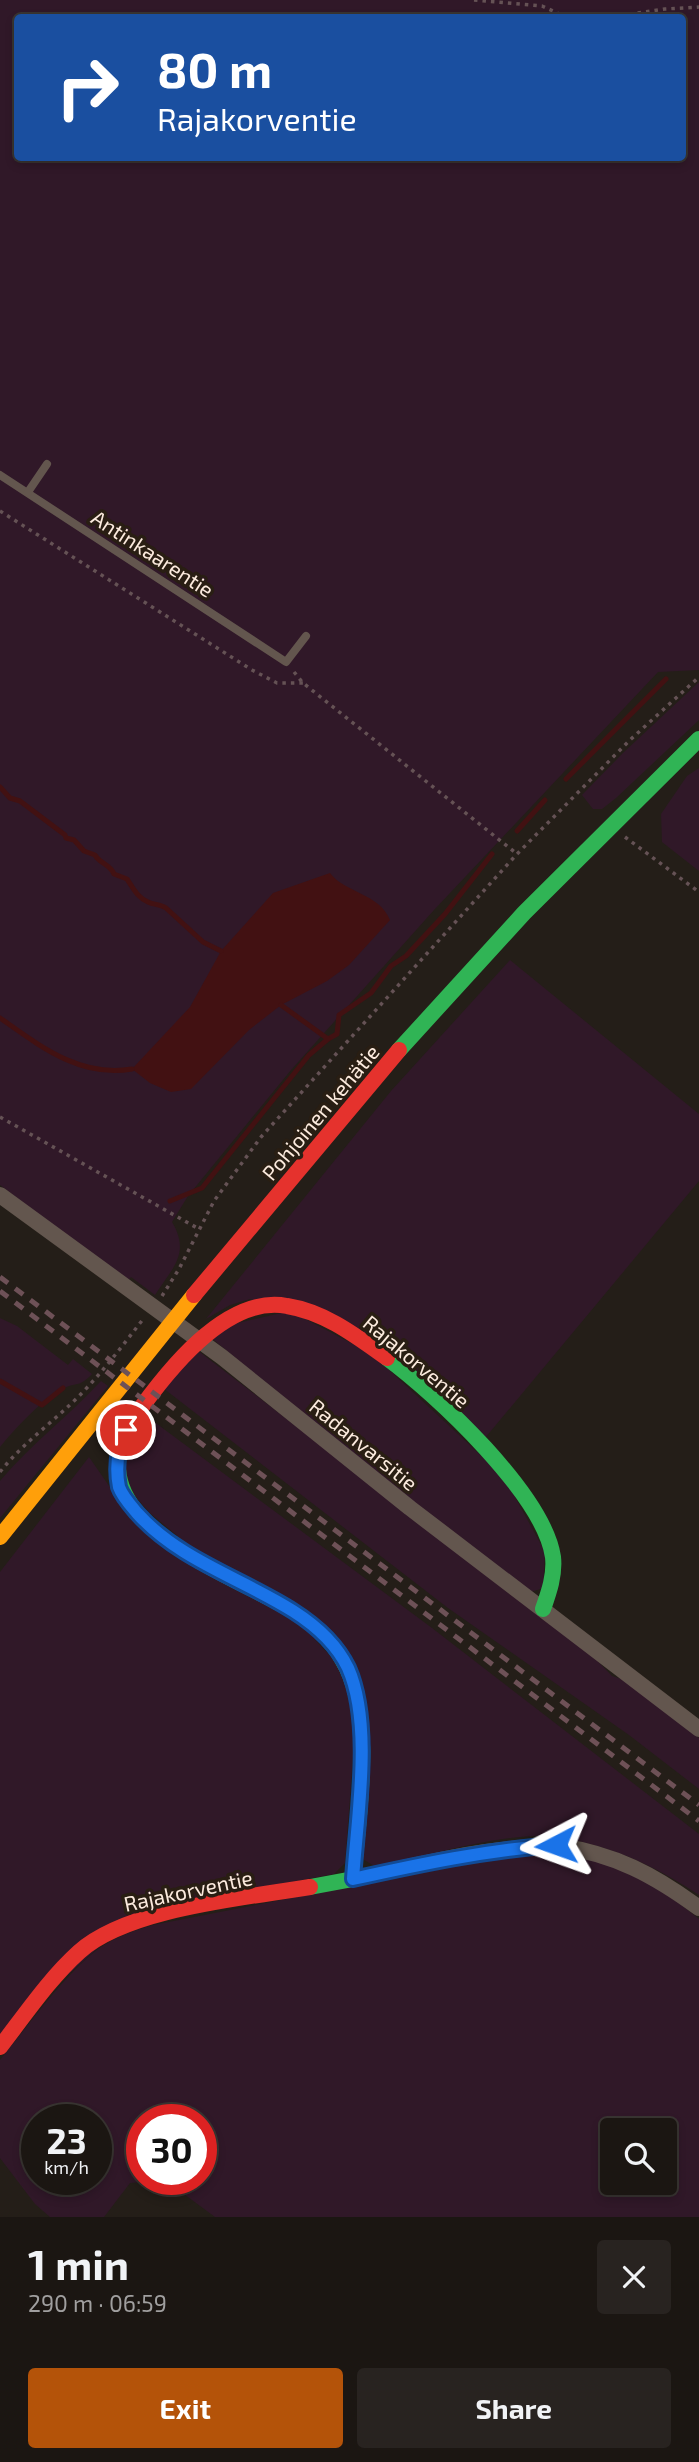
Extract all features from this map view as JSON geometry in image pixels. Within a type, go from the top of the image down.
[{"type":"street","name":"Pohjoinen kehätie","points":[[0,1537],[234,1247],[424,1021],[516,920],[609,825],[699,739]]},
{"type":"street","name":"Radanvarsitie","points":[[0,1195],[222,1357],[410,1508],[699,1729]]},
{"type":"street","name":"Rajakorventie","points":[[353,1879],[361,1760],[358,1696],[347,1667],[333,1645],[294,1611],[174,1546],[150,1527],[132,1507],[120,1489],[117,1463],[121,1442],[139,1410],[197,1343],[214,1326],[234,1315],[257,1307],[286,1305],[300,1307],[323,1317],[348,1330],[407,1376],[450,1414],[509,1475],[548,1538],[554,1561],[553,1586],[542,1609]]},
{"type":"street","name":"Rajakorventie","points":[[0,2047],[81,1950],[112,1929],[167,1912],[464,1856],[556,1845],[623,1862],[665,1883],[699,1908]]},
{"type":"lane","points":[[28,492],[47,464]]},
{"type":"lane","name":"Antinkaarentie","points":[[0,475],[286,662]]},
{"type":"lane","points":[[286,662],[306,636]]},
{"type":"path","points":[[474,0],[542,6],[559,14]]},
{"type":"path","points":[[631,14],[699,8]]},
{"type":"path","points":[[0,510],[252,670],[277,683],[303,683]]},
{"type":"path","points":[[286,662],[303,683],[517,854]]},
{"type":"path","points":[[160,1298],[179,1269],[214,1201],[261,1137],[517,854],[630,740],[699,677]]},
{"type":"path","points":[[609,825],[699,892]]},
{"type":"path","points":[[0,1117],[200,1229]]},
{"type":"path","points":[[0,1472],[29,1439],[97,1378],[148,1313]]},
{"type":"shaded area","points":[[0,0],[699,0],[699,670],[658,672],[434,910],[291,1070],[188,1196],[172,1222],[180,1243],[177,1260],[155,1295],[131,1277],[127,1282],[0,1185]]},
{"type":"shaded area","points":[[699,682],[699,720],[616,798],[602,809],[593,809],[582,795]]},
{"type":"shaded area","points":[[699,768],[699,871],[662,842],[661,814],[687,776]]},
{"type":"shaded area","points":[[330,873],[336,880],[378,904],[390,920],[349,965],[327,981],[281,1005],[249,1030],[191,1089],[171,1092],[150,1083],[132,1069],[190,1007],[221,951],[273,893]]},
{"type":"shaded area","points":[[510,960],[699,1114],[699,1181],[485,1438],[375,1340],[250,1299],[230,1305],[206,1319],[391,1091]]},
{"type":"shaded area","points":[[290,1311],[372,1354],[504,1477],[545,1552],[543,1588],[528,1593],[343,1448],[209,1336],[220,1327]]},
{"type":"shaded area","points":[[0,1318],[17,1326],[68,1365],[73,1359],[92,1374],[82,1383],[64,1388],[48,1398],[0,1447]]},
{"type":"shaded area","points":[[197,1350],[585,1648],[612,1676],[624,1680],[699,1738],[699,1789],[629,1735],[448,1608],[163,1388]]},
{"type":"shaded area","points":[[101,1381],[108,1386],[0,1518],[0,1481]]},
{"type":"shaded area","points":[[145,1415],[432,1628],[699,1834],[699,1895],[672,1878],[628,1857],[559,1836],[488,1841],[376,1867],[361,1858],[354,1669],[192,1548],[150,1513],[126,1486],[126,1447]]},
{"type":"shaded area","points":[[89,1457],[114,1493],[295,1619],[344,1670],[355,1731],[345,1863],[334,1874],[139,1911],[0,2036],[0,1572]]},
{"type":"shaded area","points":[[557,1853],[604,1863],[660,1888],[699,1919],[699,2217],[215,2217],[185,2195],[217,2195],[217,2104],[126,2104],[126,2188],[104,2217],[50,2217],[28,2195],[112,2195],[112,2104],[21,2104],[21,2186],[0,2158],[0,2060],[59,1987],[85,1960],[104,1945],[153,1925],[487,1860]]},
{"type":"waterway","points":[[566,779],[666,679]]},
{"type":"waterway","points":[[0,787],[10,798],[20,801],[66,838],[74,840],[84,851],[95,855],[114,874],[127,879],[141,898],[166,908],[203,942],[221,951]]},
{"type":"waterway","points":[[517,831],[545,800]]},
{"type":"waterway","points":[[328,1039],[337,1034],[339,1015],[371,993],[391,966],[406,956],[445,914],[492,854]]},
{"type":"waterway","points":[[170,1201],[202,1188],[309,1055],[328,1039],[281,1005]]},
{"type":"waterway","points":[[0,1018],[46,1049],[78,1064],[113,1071],[132,1069]]},
{"type":"waterway","points":[[0,1381],[42,1405],[63,1388]]},
{"type":"railway","points":[[0,1277],[699,1805]]},
{"type":"railway","points":[[0,1291],[699,1821]]},
{"type":"traffic: fast","points":[[399,1050],[524,913],[699,739]]},
{"type":"traffic: fast","points":[[387,1358],[459,1420],[509,1476],[530,1505],[545,1532],[553,1557],[552,1577],[543,1609]]},
{"type":"traffic: fast","points":[[133,1419],[119,1455],[122,1487],[138,1514],[165,1539],[198,1560],[307,1621],[332,1645],[342,1659],[352,1682],[359,1708],[362,1736],[361,1797],[353,1879],[310,1887]]},
{"type":"traffic: slow","points":[[0,1537],[194,1295]]},
{"type":"traffic: jam","points":[[194,1295],[399,1050]]},
{"type":"traffic: jam","points":[[133,1419],[161,1381],[198,1342],[241,1312],[264,1306],[287,1306],[327,1319],[387,1358]]},
{"type":"traffic: jam","points":[[0,2047],[58,1974],[79,1952],[100,1937],[156,1915],[188,1907],[310,1887]]},
{"type":"route","points":[[126,1430],[117,1463],[120,1489],[150,1527],[197,1560],[294,1611],[333,1645],[347,1667],[358,1696],[361,1760],[353,1879],[464,1856],[556,1845]]}]
